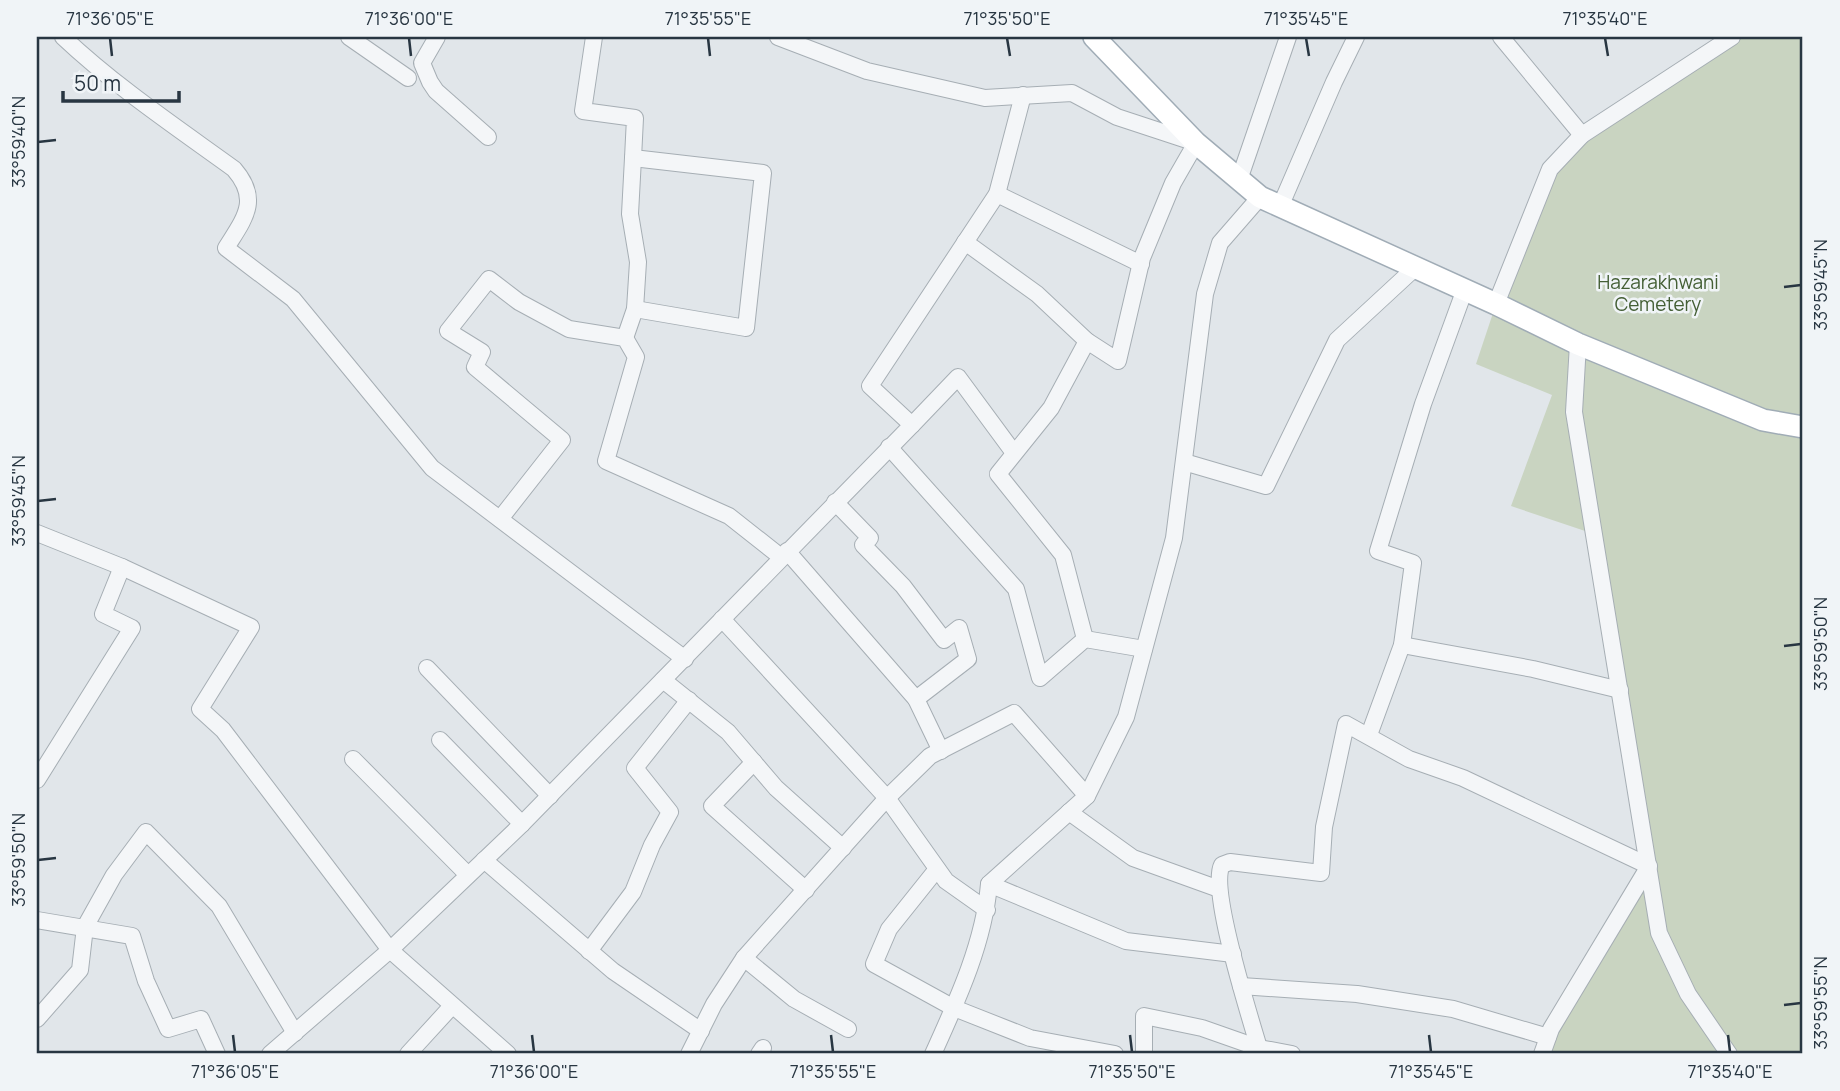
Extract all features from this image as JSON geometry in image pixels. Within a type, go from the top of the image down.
[{"type":"main road","points":[[1094,37],[1195,143],[1260,197],[1465,289],[1578,344],[1763,421],[1803,427]]},
{"type":"street","points":[[63,37],[90,61],[234,169],[242,178],[247,187],[247,214],[226,248],[293,299],[432,468],[685,659]]},
{"type":"street","points":[[349,37],[408,78]]},
{"type":"street","points":[[437,37],[422,63],[429,82],[488,136]]},
{"type":"street","points":[[594,37],[583,111],[635,118],[630,215],[638,262],[635,309],[625,338],[636,357],[606,461],[729,516],[784,554],[916,699],[941,751]]},
{"type":"street","points":[[778,37],[867,71],[985,98],[1072,93],[1117,117],[1195,143],[1173,183],[1141,264],[1118,361],[1087,341],[1037,294],[965,242]]},
{"type":"street","points":[[1240,180],[1288,37]]},
{"type":"street","points":[[1280,206],[1356,37]]},
{"type":"street","points":[[1501,37],[1582,135]]},
{"type":"street","points":[[1496,304],[1550,169],[1582,135],[1732,37]]},
{"type":"street","points":[[912,425],[870,386],[996,194],[1023,95]]},
{"type":"street","points":[[633,158],[763,173],[746,328],[635,309]]},
{"type":"street","points":[[996,194],[1141,264]]},
{"type":"street","points":[[933,1054],[954,1008],[987,910],[989,884],[1087,796],[1126,717],[1174,538],[1205,294],[1220,243],[1260,197]]},
{"type":"street","points":[[1184,462],[1266,486],[1337,340],[1416,267]]},
{"type":"street","points":[[500,519],[562,440],[475,367],[482,352],[448,331],[489,279],[519,302],[569,329],[625,338]]},
{"type":"street","points":[[1369,735],[1402,645],[1413,563],[1378,551],[1423,404],[1465,289]]},
{"type":"street","points":[[1085,639],[1063,555],[998,474],[1051,408],[1087,341]]},
{"type":"street","points":[[1578,344],[1574,412],[1658,933],[1688,994],[1728,1054]]},
{"type":"street","points":[[271,1054],[390,950],[522,824],[958,377],[1014,453]]},
{"type":"street","points":[[889,447],[1016,589],[1040,678],[1085,639]]},
{"type":"street","points":[[835,502],[870,538],[863,545],[903,586],[944,640],[958,628],[968,659],[916,699]]},
{"type":"street","points":[[37,533],[122,567],[251,626],[200,709],[223,730],[390,950],[451,1007],[508,1054]]},
{"type":"street","points":[[37,780],[132,628],[103,614],[122,567]]},
{"type":"street","points":[[722,619],[887,798],[946,881],[987,910]]},
{"type":"street","points":[[1085,639],[1144,649]]},
{"type":"street","points":[[1402,645],[1534,669],[1620,690]]},
{"type":"street","points":[[427,668],[550,796]]},
{"type":"street","points":[[663,680],[728,732],[776,788],[843,848]]},
{"type":"street","points":[[589,951],[634,892],[652,845],[670,812],[635,768],[689,701]]},
{"type":"street","points":[[689,1054],[714,1004],[744,958],[887,798],[930,756],[1014,713],[1087,796]]},
{"type":"street","points":[[1258,1051],[1219,889],[1218,872],[1222,864],[1230,862],[1321,873],[1324,827],[1346,724],[1409,759],[1463,778],[1649,866]]},
{"type":"street","points":[[440,740],[522,824]]},
{"type":"street","points":[[352,759],[468,875]]},
{"type":"street","points":[[754,762],[712,806],[806,890]]},
{"type":"street","points":[[1069,811],[1133,858],[1219,889]]},
{"type":"street","points":[[37,1019],[80,970],[85,928],[114,875],[146,832],[219,906],[295,1033]]},
{"type":"street","points":[[484,860],[613,971],[701,1031]]},
{"type":"street","points":[[1542,1054],[1548,1037],[1649,866]]},
{"type":"street","points":[[937,869],[889,929],[874,964],[954,1008],[1030,1038],[1115,1054]]},
{"type":"street","points":[[989,884],[1126,942],[1234,954]]},
{"type":"street","points":[[37,920],[132,936],[146,981],[168,1029],[201,1019],[217,1054]]},
{"type":"street","points":[[744,958],[794,999],[848,1029]]},
{"type":"street","points":[[1241,986],[1357,994],[1440,1007],[1548,1037]]},
{"type":"street","points":[[408,1054],[451,1007]]},
{"type":"street","points":[[1144,1054],[1144,1016],[1202,1028],[1258,1051],[1292,1054]]},
{"type":"green space","name":"Hazarakhwani Cemetery","points":[[1731,37],[1803,37],[1803,1054],[1542,1054],[1649,866],[1594,534],[1511,506],[1552,395],[1476,364],[1496,304],[1550,169],[1584,128]]}]
